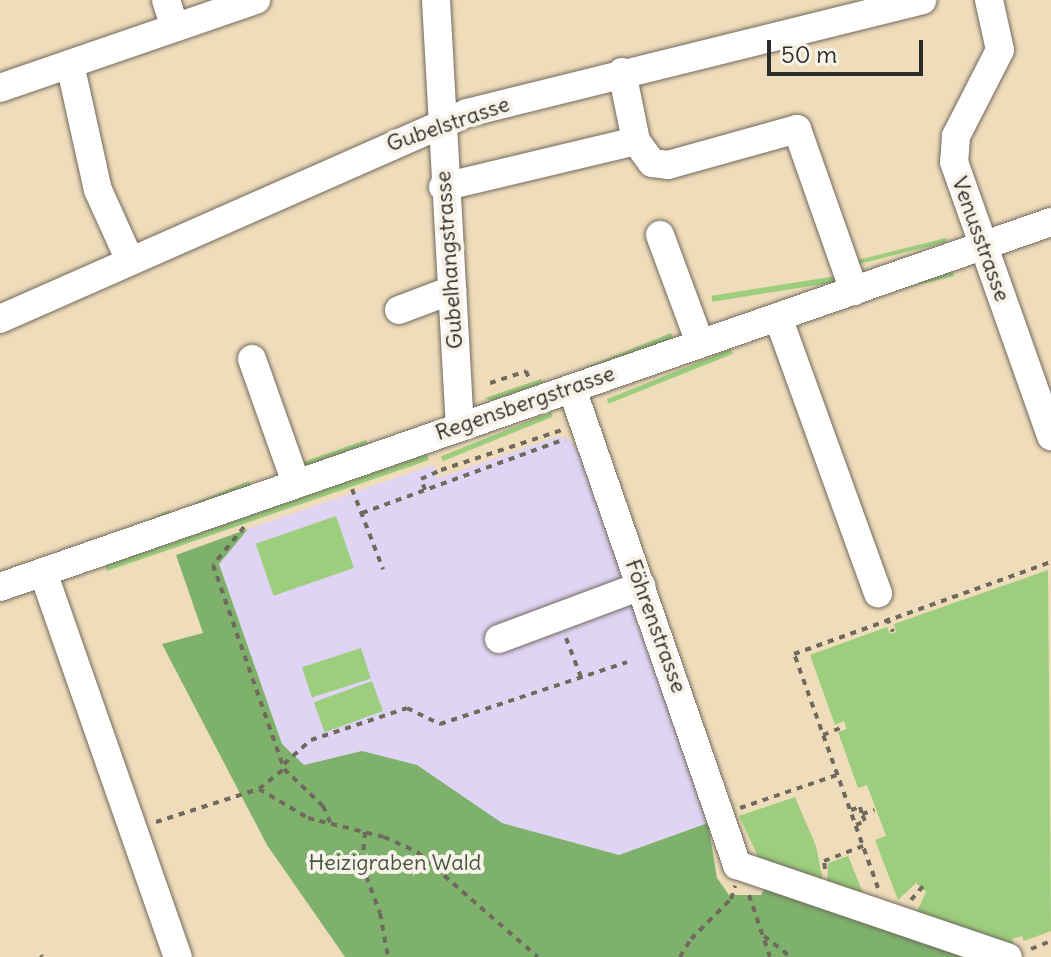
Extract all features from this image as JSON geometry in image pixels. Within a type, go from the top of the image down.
[{"type":"street","points":[[166,0],[175,28]]},
{"type":"street","points":[[0,88],[256,0]]},
{"type":"street","name":"Gubelhangstrasse","points":[[436,0],[443,187],[460,424]]},
{"type":"street","name":"Venusstrasse","points":[[989,0],[1000,50],[953,149],[983,246],[1051,436]]},
{"type":"street","name":"Gubelstrasse","points":[[0,319],[441,123],[622,72],[907,1]]},
{"type":"street","points":[[70,64],[98,190],[130,261]]},
{"type":"street","points":[[622,72],[636,141],[652,163],[668,165],[797,129],[854,291]]},
{"type":"street","points":[[443,187],[636,141]]},
{"type":"street","name":"Regensbergstrasse","points":[[0,587],[460,424],[572,389],[1051,222]]},
{"type":"street","points":[[660,235],[700,343]]},
{"type":"street","points":[[399,310],[452,290]]},
{"type":"street","points":[[778,317],[882,604]]},
{"type":"street","points":[[252,359],[296,483]]},
{"type":"street","name":"Föhrenstrasse","points":[[572,389],[738,878]]},
{"type":"street","points":[[43,572],[178,957]]},
{"type":"street","points":[[499,639],[641,586]]},
{"type":"street","points":[[738,878],[822,895],[887,913],[1008,957]]},
{"type":"path","points":[[490,383],[526,371],[529,379]]},
{"type":"path","points":[[425,490],[421,479],[441,470],[483,452],[562,430]]},
{"type":"path","points":[[362,513],[555,445]]},
{"type":"path","points":[[438,460],[441,470]]},
{"type":"path","points":[[352,488],[383,569]]},
{"type":"path","points":[[247,525],[213,565],[284,766],[323,806],[332,826]]},
{"type":"path","points":[[887,913],[794,654],[1051,562]]},
{"type":"path","points":[[882,604],[893,632]]},
{"type":"path","points":[[559,617],[581,677]]},
{"type":"path","points":[[134,830],[259,789],[311,740],[407,708],[440,724],[627,662]]},
{"type":"path","points":[[823,735],[845,726]]},
{"type":"path","points":[[734,810],[837,775]]},
{"type":"path","points":[[259,789],[308,818],[400,844],[443,869],[538,957]]},
{"type":"path","points":[[850,810],[860,807],[865,821],[855,825]]},
{"type":"path","points":[[862,814],[874,810]]},
{"type":"path","points":[[365,832],[362,865],[380,913],[388,957]]},
{"type":"path","points":[[822,895],[824,861],[863,846]]},
{"type":"path","points":[[738,878],[770,957]]},
{"type":"path","points":[[680,957],[691,939],[731,899],[738,878]]},
{"type":"path","points":[[762,934],[791,957]]},
{"type":"shaded area","points":[[556,437],[568,438],[578,451],[708,823],[619,855],[501,823],[362,751],[304,765],[282,744],[219,564],[248,529],[433,465],[438,478]]},
{"type":"green space","points":[[946,238],[947,242],[858,264],[857,260]]},
{"type":"green space","points":[[953,272],[954,276],[867,298],[866,294]]},
{"type":"green space","points":[[836,276],[837,282],[712,302],[712,296]]},
{"type":"green space","points":[[671,333],[673,338],[561,383],[559,378]]},
{"type":"green space","points":[[731,349],[733,354],[609,404],[607,399]]},
{"type":"green space","points":[[541,379],[543,383],[491,401],[485,398]]},
{"type":"green space","points":[[551,412],[553,417],[443,461],[441,457]]},
{"type":"green space","points":[[366,440],[367,444],[299,469],[297,464]]},
{"type":"green space","points":[[427,454],[429,460],[107,571],[105,566]]},
{"type":"green space","points":[[249,481],[251,486],[196,508],[194,503]]},
{"type":"green space","points":[[169,510],[171,514],[67,566],[66,563]]},
{"type":"green space","points":[[336,516],[354,568],[274,596],[256,544]]},
{"type":"green space","name":"Heizigraben Wald","points":[[248,529],[219,564],[282,744],[304,765],[362,751],[417,765],[502,823],[619,855],[708,823],[717,878],[729,895],[761,895],[769,880],[989,957],[345,957],[267,845],[162,644],[203,633],[176,555]]},
{"type":"green space","points":[[1048,570],[1051,931],[1024,941],[1022,936],[1012,939],[1014,945],[914,918],[926,892],[916,883],[898,900],[875,840],[886,836],[867,785],[858,788],[838,732],[847,729],[844,721],[835,725],[810,655],[887,627],[890,634],[896,632],[894,624]]},
{"type":"green space","points":[[361,648],[371,678],[312,698],[302,667]]},
{"type":"green space","points":[[372,681],[383,711],[325,732],[314,702]]},
{"type":"green space","points":[[795,797],[816,846],[823,881],[762,865],[739,816]]},
{"type":"green space","points":[[848,856],[866,900],[827,889],[828,863]]}]
